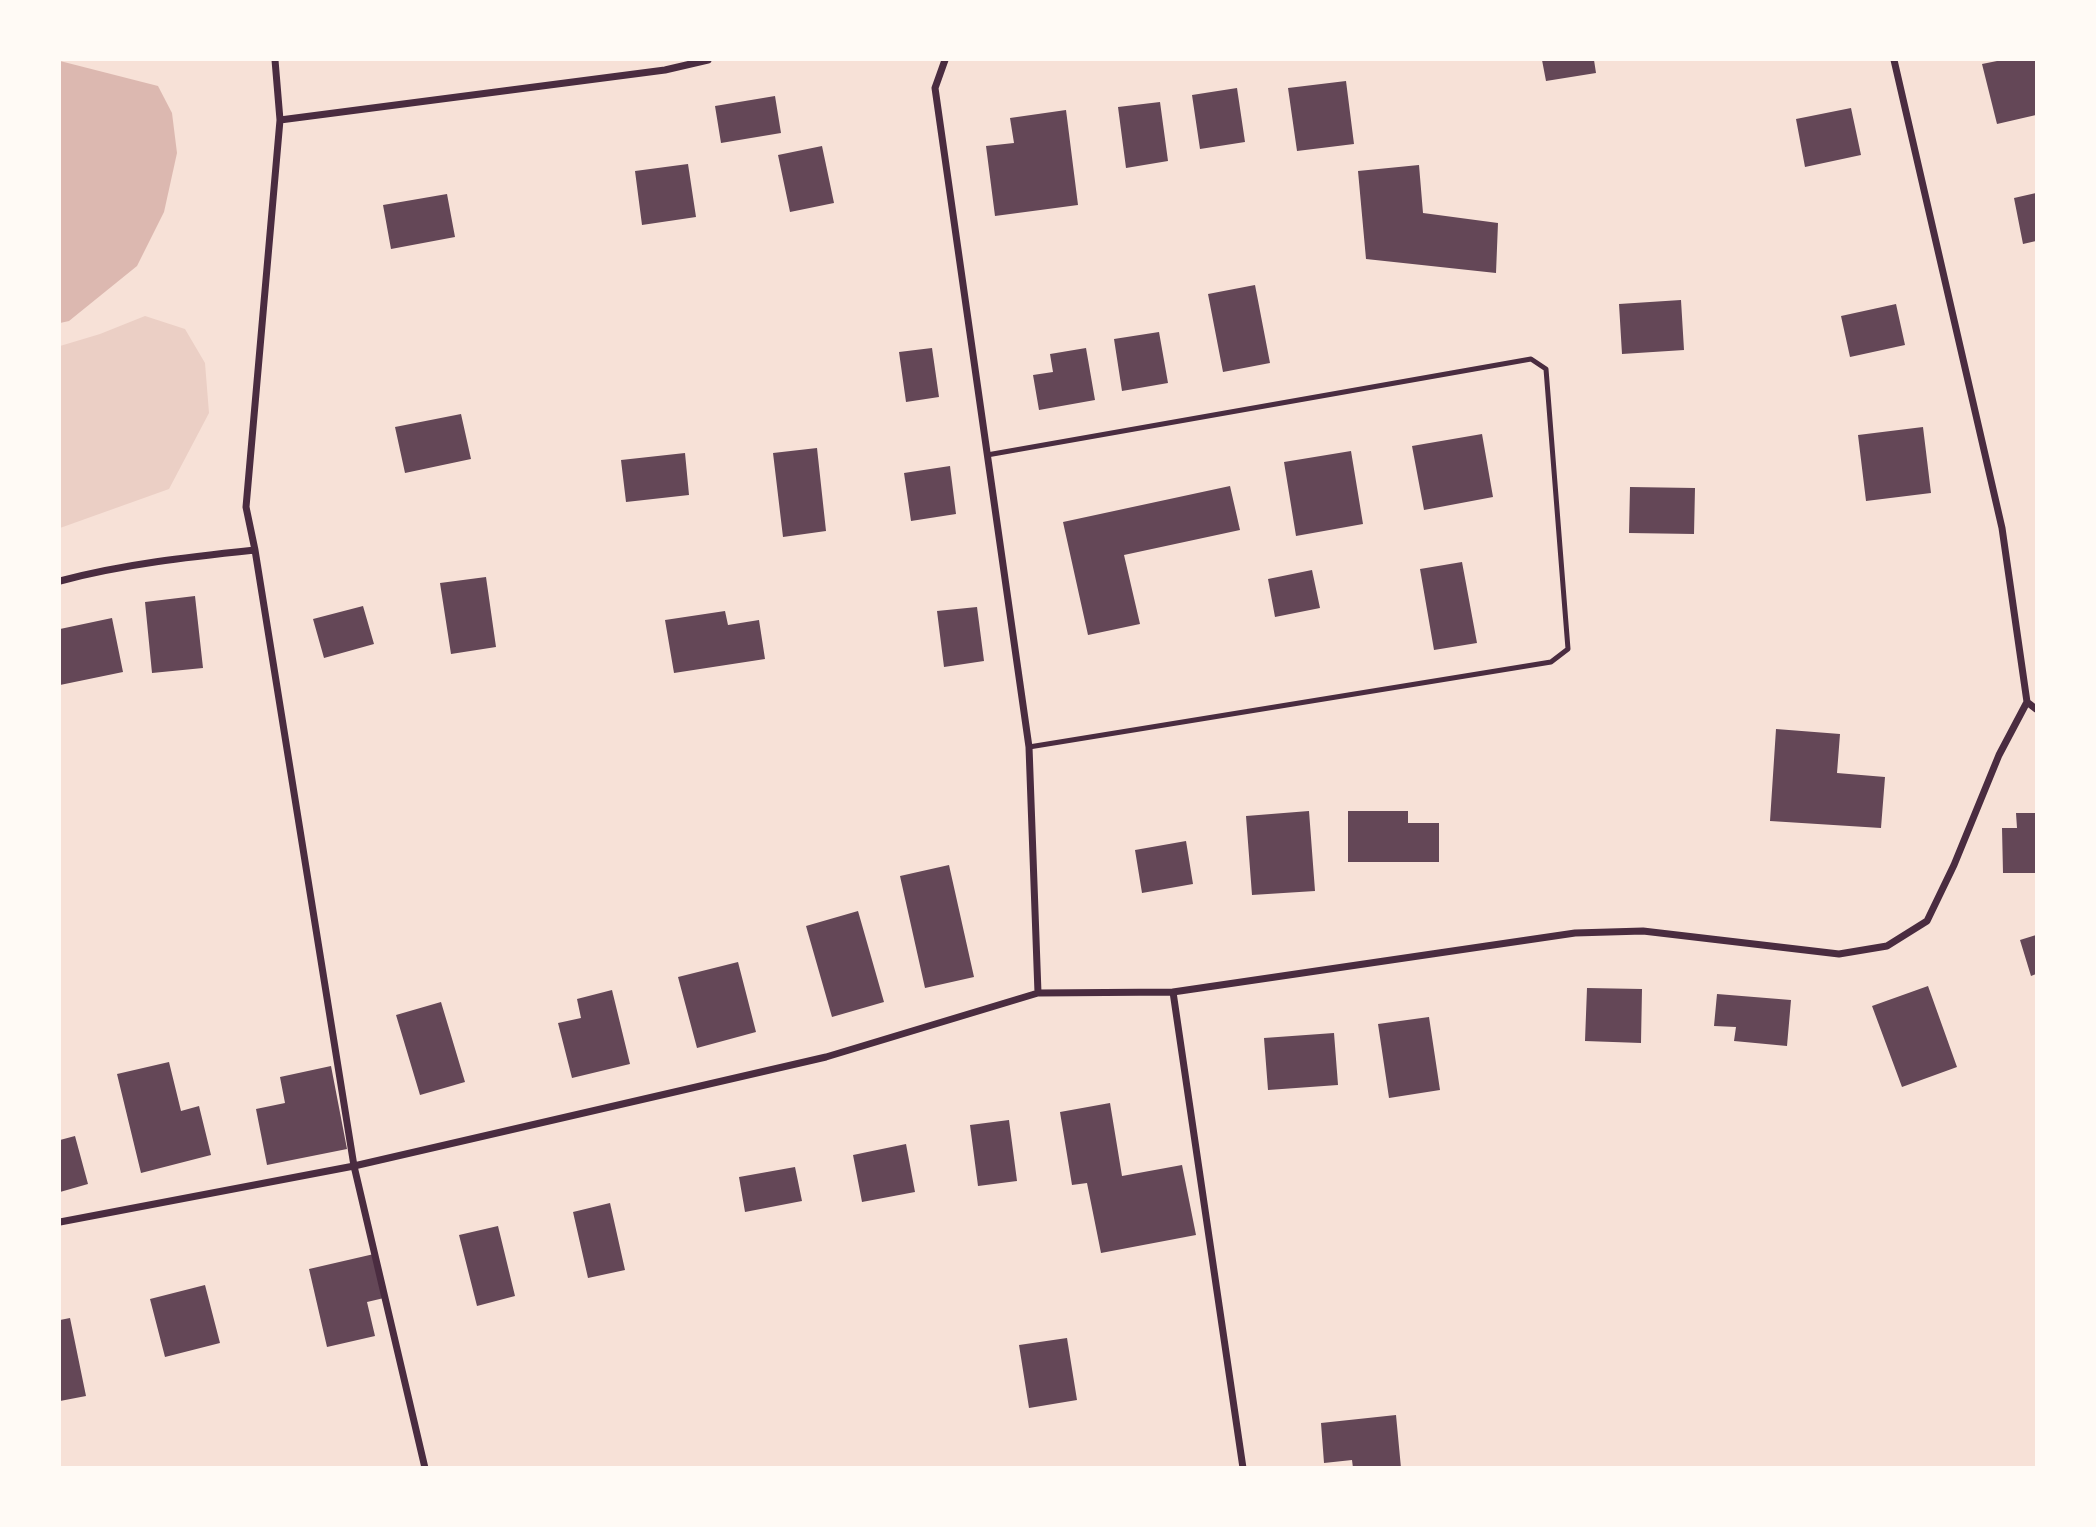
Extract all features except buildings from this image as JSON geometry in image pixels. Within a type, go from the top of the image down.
[{"type":"street","points":[[275,60],[280,120],[246,507],[354,1166],[425,1468]]},
{"type":"street","points":[[280,120],[665,70],[708,60]]},
{"type":"street","points":[[945,60],[934,88],[1030,747],[1038,993]]},
{"type":"street","points":[[60,1222],[354,1166],[827,1057],[1038,993],[1173,992],[1575,933],[1643,931],[1839,954],[1887,946],[1927,921],[1954,865],[1998,755],[2027,702],[2002,528],[1894,60]]},
{"type":"street","points":[[60,581],[89,573],[177,558],[255,550]]},
{"type":"street","points":[[2027,702],[2036,709]]},
{"type":"street","points":[[1173,992],[1244,1468]]},
{"type":"lane","points":[[988,455],[1531,359],[1546,369],[1568,649],[1551,662],[1030,747]]},
{"type":"shaded area","points":[[60,61],[158,86],[172,113],[177,153],[164,212],[137,266],[69,321],[60,323]]},
{"type":"shaded area","points":[[145,316],[185,329],[205,363],[209,413],[169,489],[60,528],[60,346]]}]
